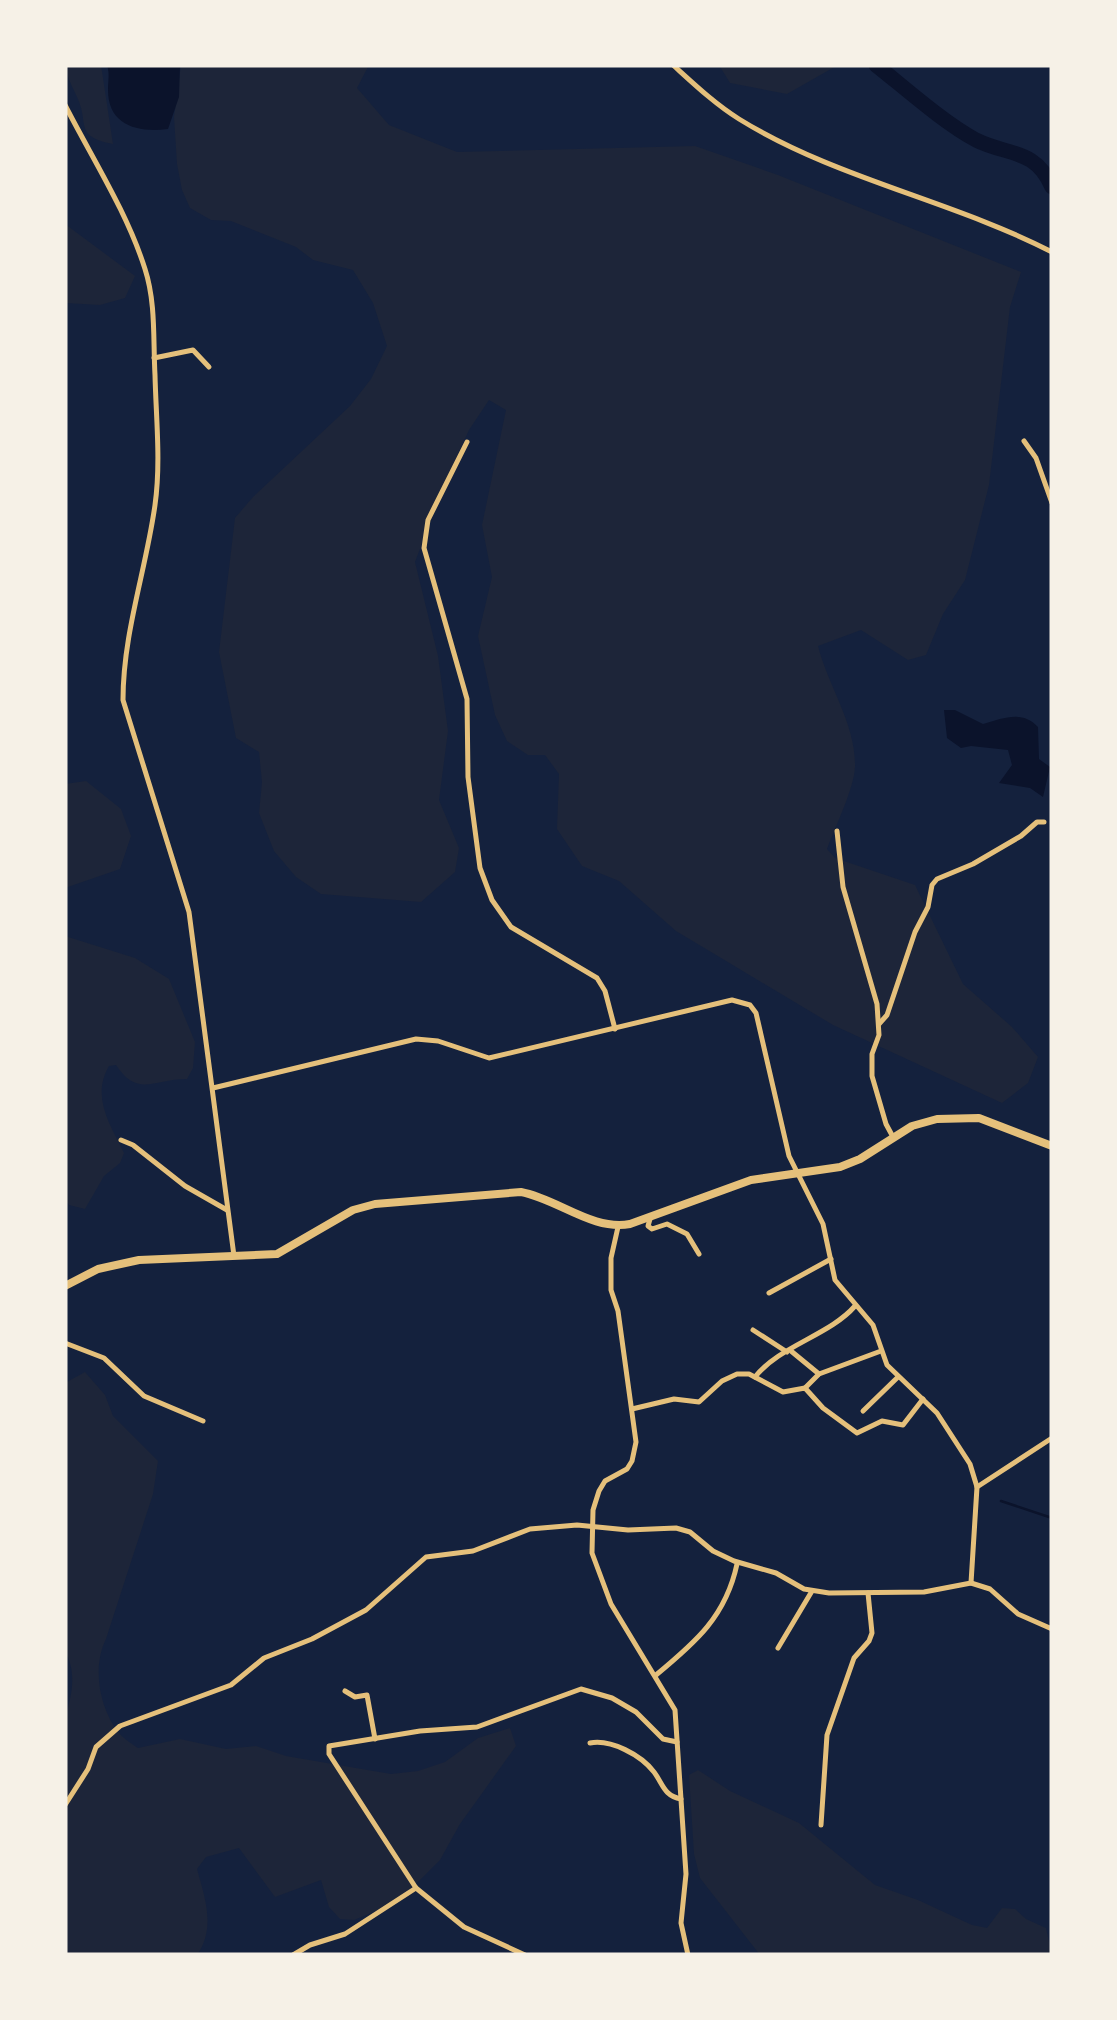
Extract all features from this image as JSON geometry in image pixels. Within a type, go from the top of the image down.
[{"type":"main road","points":[[65,1286],[98,1269],[139,1260],[277,1254],[363,1206],[418,1200],[527,1193],[618,1226],[650,1219],[750,1180],[840,1166],[860,1159],[912,1126],[938,1119],[979,1118],[1052,1146]]},
{"type":"street","points":[[673,65],[730,112],[800,152],[982,219],[1052,252]]},
{"type":"street","points":[[65,105],[136,244],[147,273],[152,304],[156,497],[132,616],[124,700],[189,912],[234,1258]]},
{"type":"street","points":[[154,358],[193,350],[209,367]]},
{"type":"street","points":[[466,442],[428,520],[424,548],[467,699],[468,777],[480,868],[492,900],[511,927],[597,978],[605,992],[614,1029]]},
{"type":"street","points":[[1024,442],[1036,458],[1052,503]]},
{"type":"street","points":[[879,1024],[887,1015],[936,879],[973,864],[1037,822],[1044,822]]},
{"type":"street","points":[[837,830],[842,887],[877,1004],[879,1024],[872,1076],[886,1124],[894,1137]]},
{"type":"street","points":[[214,1088],[416,1039],[438,1040],[489,1058],[732,1000],[750,1005],[756,1012],[789,1156],[824,1224],[835,1280],[873,1325],[880,1351],[898,1378],[923,1399],[964,1454],[977,1487],[970,1583]]},
{"type":"street","points":[[121,1140],[133,1145],[184,1186],[227,1210]]},
{"type":"street","points":[[650,1219],[648,1226],[652,1229],[667,1224],[687,1234],[699,1254]]},
{"type":"street","points":[[618,1226],[611,1258],[612,1290],[636,1442],[627,1469],[602,1486],[593,1510],[592,1553],[615,1612],[673,1702],[686,1874],[682,1923],[688,1955]]},
{"type":"street","points":[[769,1293],[831,1259]]},
{"type":"street","points":[[755,1377],[766,1365],[856,1306]]},
{"type":"street","points":[[753,1330],[820,1374]]},
{"type":"street","points":[[65,1343],[104,1358],[144,1396],[204,1421]]},
{"type":"street","points":[[632,1410],[674,1398],[699,1402],[732,1375],[755,1377],[783,1392],[804,1388],[820,1374],[880,1351]]},
{"type":"street","points":[[863,1411],[898,1378]]},
{"type":"street","points":[[804,1388],[857,1433],[882,1421],[903,1424],[923,1399]]},
{"type":"street","points":[[977,1487],[1052,1438]]},
{"type":"street","points":[[65,1805],[88,1769],[96,1747],[120,1726],[230,1685],[264,1658],[312,1640],[366,1610],[426,1557],[473,1551],[530,1529],[676,1528],[690,1532],[714,1551],[812,1591],[850,1595],[924,1592],[970,1583],[990,1589],[1018,1614],[1052,1629]]},
{"type":"street","points":[[656,1675],[715,1618],[732,1590],[738,1562]]},
{"type":"street","points":[[778,1648],[812,1591]]},
{"type":"street","points":[[821,1824],[827,1735],[852,1661],[870,1641],[868,1593]]},
{"type":"street","points":[[525,1955],[464,1926],[436,1908],[416,1888],[328,1750],[330,1743],[477,1726],[581,1689],[612,1698],[636,1712],[662,1739],[678,1742]]},
{"type":"street","points":[[345,1690],[355,1698],[367,1696],[376,1739]]},
{"type":"street","points":[[590,1744],[620,1747],[648,1766],[666,1792],[681,1800]]},
{"type":"street","points":[[293,1955],[345,1934],[416,1888]]},
{"type":"shaded area","points":[[65,65],[101,65],[113,144],[87,133]]},
{"type":"shaded area","points":[[107,65],[180,65],[179,97],[168,129],[135,128],[119,119],[109,102]]},
{"type":"shaded area","points":[[181,65],[369,65],[357,88],[389,125],[457,152],[695,146],[1021,272],[1010,307],[989,485],[965,580],[943,614],[926,655],[908,660],[861,630],[818,646],[851,736],[855,767],[848,797],[827,849],[835,858],[915,885],[963,984],[1012,1027],[1038,1057],[1028,1083],[1002,1103],[833,1025],[676,931],[619,881],[582,866],[557,829],[559,774],[545,755],[528,755],[507,741],[495,715],[478,636],[492,577],[482,525],[506,410],[489,400],[469,430],[449,473],[415,562],[438,656],[448,731],[439,800],[459,848],[455,872],[421,902],[321,894],[296,877],[274,851],[259,813],[259,752],[236,738],[219,652],[235,518],[350,406],[371,379],[387,346],[373,303],[353,270],[313,260],[296,247],[231,221],[211,220],[190,208],[177,164],[174,117]]},
{"type":"shaded area","points":[[719,65],[838,65],[787,94],[730,83]]},
{"type":"shaded area","points":[[65,224],[135,276],[125,298],[100,305],[65,303]]},
{"type":"shaded area","points":[[944,710],[955,710],[983,724],[1019,717],[1038,727],[1039,759],[1050,767],[1043,797],[1030,788],[999,783],[1012,765],[1008,750],[961,748],[947,738]]},
{"type":"shaded area","points":[[86,781],[121,809],[131,836],[120,869],[65,888],[65,784]]},
{"type":"shaded area","points":[[65,936],[135,958],[169,979],[195,1042],[193,1068],[187,1079],[139,1084],[116,1065],[109,1066],[102,1100],[124,1153],[120,1163],[104,1176],[85,1209],[65,1200]]},
{"type":"shaded area","points":[[85,1372],[105,1395],[113,1416],[158,1461],[153,1494],[99,1662],[102,1700],[112,1723],[126,1739],[138,1748],[180,1739],[226,1749],[256,1746],[286,1756],[391,1774],[445,1762],[478,1738],[510,1728],[516,1746],[460,1824],[440,1860],[393,1904],[354,1920],[340,1919],[329,1907],[321,1880],[275,1897],[239,1848],[206,1857],[197,1869],[207,1924],[197,1955],[65,1955],[65,1718],[72,1684],[65,1651],[65,1383]]},
{"type":"shaded area","points":[[698,1770],[730,1791],[799,1823],[875,1885],[987,1928],[1002,1908],[1015,1909],[1046,1928],[1052,1955],[760,1955],[700,1878],[694,1854],[689,1775]]},
{"type":"waterway","points":[[876,65],[964,133],[1029,159],[1052,187]]},
{"type":"waterway","points":[[1001,1501],[1052,1518]]}]
